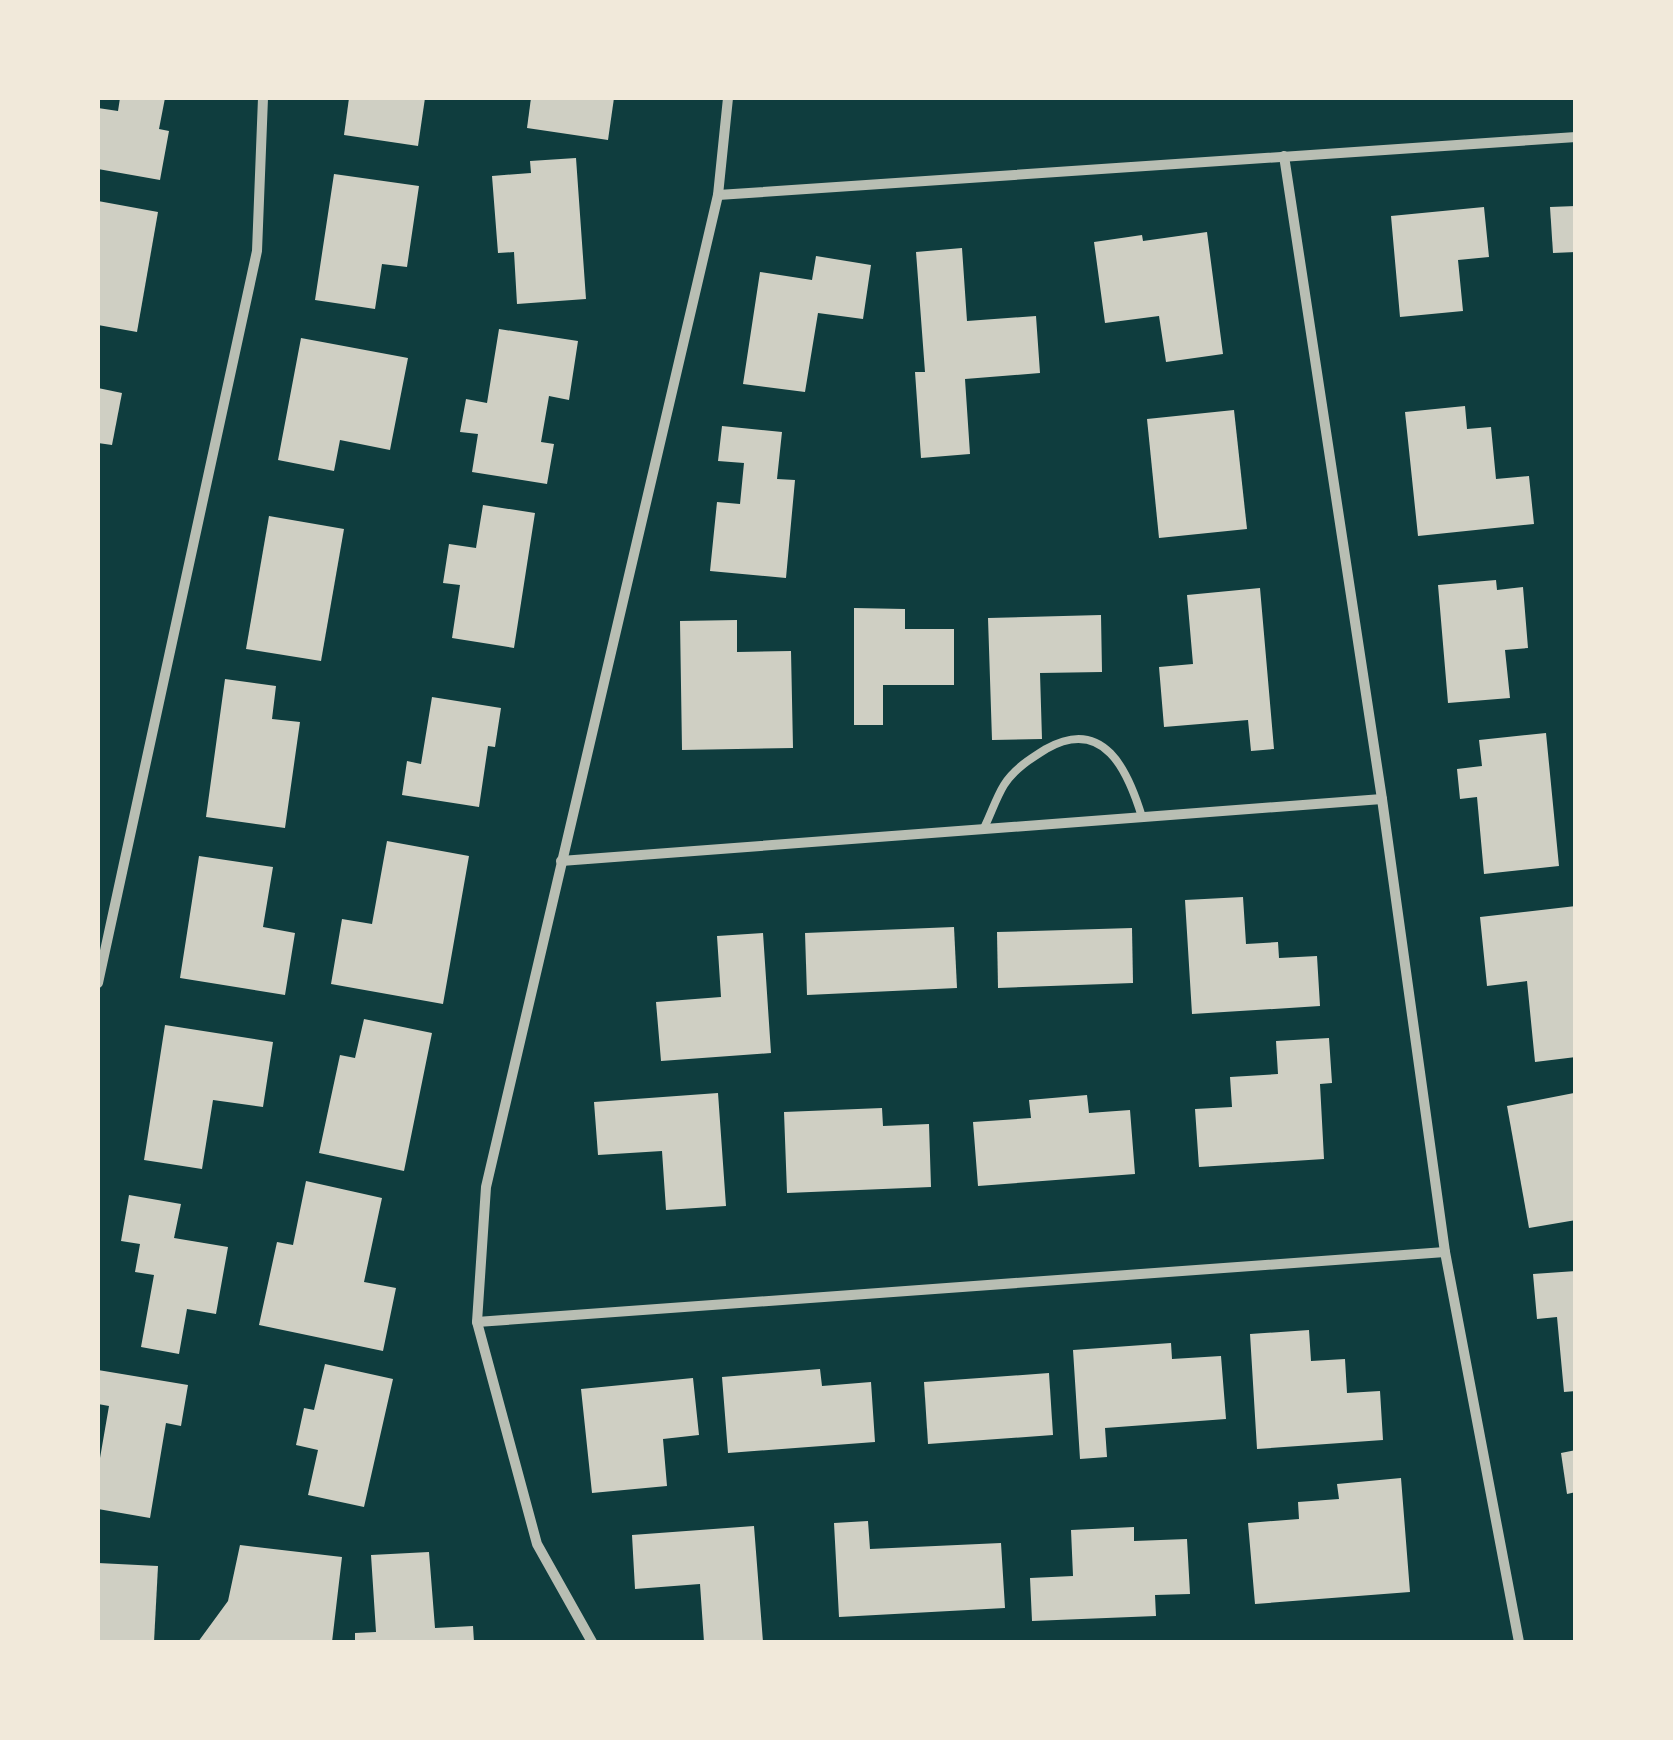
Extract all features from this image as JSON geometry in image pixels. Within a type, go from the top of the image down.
[{"type":"street","points":[[98,983],[257,251],[263,98]]},
{"type":"street","points":[[592,1642],[536,1544],[476,1322],[486,1187],[718,195],[728,98]]},
{"type":"street","points":[[718,195],[1576,137]]},
{"type":"street","points":[[1284,156],[1382,799],[1445,1252],[1518,1642]]},
{"type":"street","points":[[561,861],[1382,799]]},
{"type":"street","points":[[476,1322],[1445,1252]]},
{"type":"lane","points":[[984,828],[1004,784],[1026,761],[1060,742],[1084,738],[1112,752],[1130,778],[1142,817]]},
{"type":"building","points":[[120,98],[165,98],[159,129],[169,131],[160,180],[98,169],[98,108],[118,111]]},
{"type":"building","points":[[349,98],[425,98],[418,146],[344,135]]},
{"type":"building","points":[[531,98],[614,98],[608,140],[527,128]]},
{"type":"building","points":[[576,158],[586,299],[517,304],[514,252],[498,253],[492,176],[531,173],[530,161]]},
{"type":"building","points":[[334,174],[419,186],[407,267],[382,264],[375,309],[315,300]]},
{"type":"building","points":[[98,201],[158,212],[137,332],[98,325]]},
{"type":"building","points":[[1576,206],[1576,252],[1553,253],[1550,207]]},
{"type":"building","points":[[1484,207],[1489,257],[1458,260],[1463,311],[1400,317],[1391,216]]},
{"type":"building","points":[[1207,232],[1223,354],[1166,362],[1159,316],[1105,323],[1094,242],[1142,235],[1143,241]]},
{"type":"building","points":[[962,248],[967,321],[1036,316],[1040,373],[965,379],[970,454],[921,458],[915,372],[925,372],[916,252]]},
{"type":"building","points":[[816,256],[871,265],[863,319],[818,313],[805,392],[743,384],[760,272],[812,280]]},
{"type":"building","points":[[499,329],[578,341],[569,400],[549,396],[541,442],[554,444],[547,484],[472,472],[478,434],[460,432],[466,399],[487,403]]},
{"type":"building","points":[[301,338],[408,358],[390,450],[340,440],[334,471],[278,460]]},
{"type":"building","points":[[98,388],[122,393],[112,445],[98,443]]},
{"type":"building","points":[[1465,406],[1467,429],[1491,427],[1496,479],[1529,476],[1534,524],[1418,536],[1405,412]]},
{"type":"building","points":[[1234,410],[1247,529],[1159,538],[1147,419]]},
{"type":"building","points":[[722,426],[782,432],[777,479],[795,480],[786,578],[710,571],[717,502],[740,504],[744,463],[718,461]]},
{"type":"building","points":[[483,505],[535,513],[514,648],[452,638],[460,585],[443,583],[449,544],[476,548]]},
{"type":"building","points":[[269,516],[344,529],[321,661],[246,649]]},
{"type":"building","points":[[1496,580],[1497,590],[1523,587],[1528,648],[1505,650],[1510,698],[1448,703],[1438,585]]},
{"type":"building","points":[[1260,588],[1274,749],[1251,751],[1248,720],[1164,727],[1159,667],[1193,664],[1187,595]]},
{"type":"building","points":[[854,608],[905,609],[905,629],[954,629],[954,685],[883,685],[883,725],[854,725]]},
{"type":"building","points":[[1101,615],[1102,672],[1040,673],[1042,739],[992,740],[988,618]]},
{"type":"building","points":[[737,620],[737,652],[791,651],[793,748],[682,750],[680,621]]},
{"type":"building","points":[[225,679],[276,686],[272,719],[300,722],[285,828],[206,817]]},
{"type":"building","points":[[432,697],[501,708],[495,747],[488,746],[479,807],[402,795],[407,761],[421,764]]},
{"type":"building","points":[[1546,733],[1559,866],[1484,874],[1477,797],[1460,799],[1457,769],[1482,766],[1479,740]]},
{"type":"building","points":[[387,841],[469,856],[443,1004],[331,984],[342,919],[372,924]]},
{"type":"building","points":[[199,856],[273,867],[263,927],[295,933],[285,995],[180,978]]},
{"type":"building","points":[[1243,897],[1246,944],[1278,942],[1279,958],[1317,956],[1320,1006],[1192,1014],[1185,900]]},
{"type":"building","points":[[1576,906],[1576,1057],[1535,1062],[1527,981],[1487,986],[1480,917]]},
{"type":"building","points":[[954,927],[957,988],[807,995],[805,933]]},
{"type":"building","points":[[1132,928],[1133,983],[998,988],[997,932]]},
{"type":"building","points":[[763,933],[771,1053],[661,1061],[656,1002],[721,997],[717,936]]},
{"type":"building","points":[[364,1019],[432,1033],[404,1171],[319,1153],[340,1055],[355,1058]]},
{"type":"building","points":[[165,1025],[273,1042],[263,1107],[213,1100],[202,1169],[144,1160]]},
{"type":"building","points":[[1329,1038],[1332,1083],[1320,1084],[1324,1159],[1199,1167],[1195,1109],[1232,1107],[1230,1077],[1278,1074],[1276,1041]]},
{"type":"building","points":[[718,1093],[726,1206],[666,1210],[662,1151],[598,1155],[594,1102]]},
{"type":"building","points":[[1574,1093],[1576,1220],[1529,1228],[1507,1106]]},
{"type":"building","points":[[1087,1095],[1089,1113],[1130,1110],[1135,1174],[978,1186],[973,1122],[1031,1118],[1029,1100]]},
{"type":"building","points":[[882,1108],[883,1126],[929,1124],[931,1187],[787,1193],[784,1112]]},
{"type":"building","points":[[306,1181],[382,1198],[364,1282],[396,1288],[383,1351],[259,1325],[277,1242],[293,1245]]},
{"type":"building","points":[[129,1195],[181,1204],[174,1238],[228,1247],[216,1314],[187,1309],[179,1354],[141,1347],[154,1275],[135,1272],[140,1244],[121,1241]]},
{"type":"building","points":[[1576,1271],[1576,1391],[1564,1392],[1557,1317],[1537,1319],[1533,1274]]},
{"type":"building","points":[[1309,1330],[1311,1361],[1345,1359],[1347,1393],[1380,1391],[1383,1440],[1257,1449],[1250,1334]]},
{"type":"building","points":[[1171,1343],[1172,1359],[1221,1356],[1226,1419],[1105,1428],[1107,1457],[1080,1459],[1073,1350]]},
{"type":"building","points":[[325,1364],[393,1379],[364,1507],[308,1495],[318,1450],[296,1445],[304,1408],[314,1410]]},
{"type":"building","points":[[820,1369],[822,1386],[871,1382],[875,1442],[728,1453],[722,1377]]},
{"type":"building","points":[[98,1370],[188,1385],[181,1426],[166,1423],[150,1518],[98,1509],[98,1457],[109,1406],[98,1404]]},
{"type":"building","points":[[1049,1373],[1053,1435],[928,1444],[924,1382]]},
{"type":"building","points":[[693,1378],[699,1435],[663,1439],[667,1486],[592,1493],[581,1389]]},
{"type":"building","points":[[1576,1450],[1576,1492],[1567,1494],[1561,1453]]},
{"type":"building","points":[[1401,1478],[1410,1592],[1255,1604],[1248,1523],[1299,1519],[1298,1502],[1339,1499],[1337,1484]]},
{"type":"building","points":[[868,1521],[870,1549],[1001,1543],[1005,1608],[839,1617],[834,1523]]},
{"type":"building","points":[[754,1526],[763,1642],[704,1642],[700,1584],[635,1589],[632,1535]]},
{"type":"building","points":[[1134,1527],[1134,1541],[1187,1539],[1190,1594],[1155,1595],[1156,1616],[1032,1621],[1030,1578],[1073,1576],[1071,1530]]},
{"type":"building","points":[[240,1545],[342,1557],[332,1642],[198,1642],[228,1601]]},
{"type":"building","points":[[429,1552],[435,1628],[473,1626],[474,1642],[355,1642],[355,1633],[376,1632],[371,1555]]},
{"type":"building","points":[[98,1563],[158,1566],[154,1642],[98,1642]]}]
